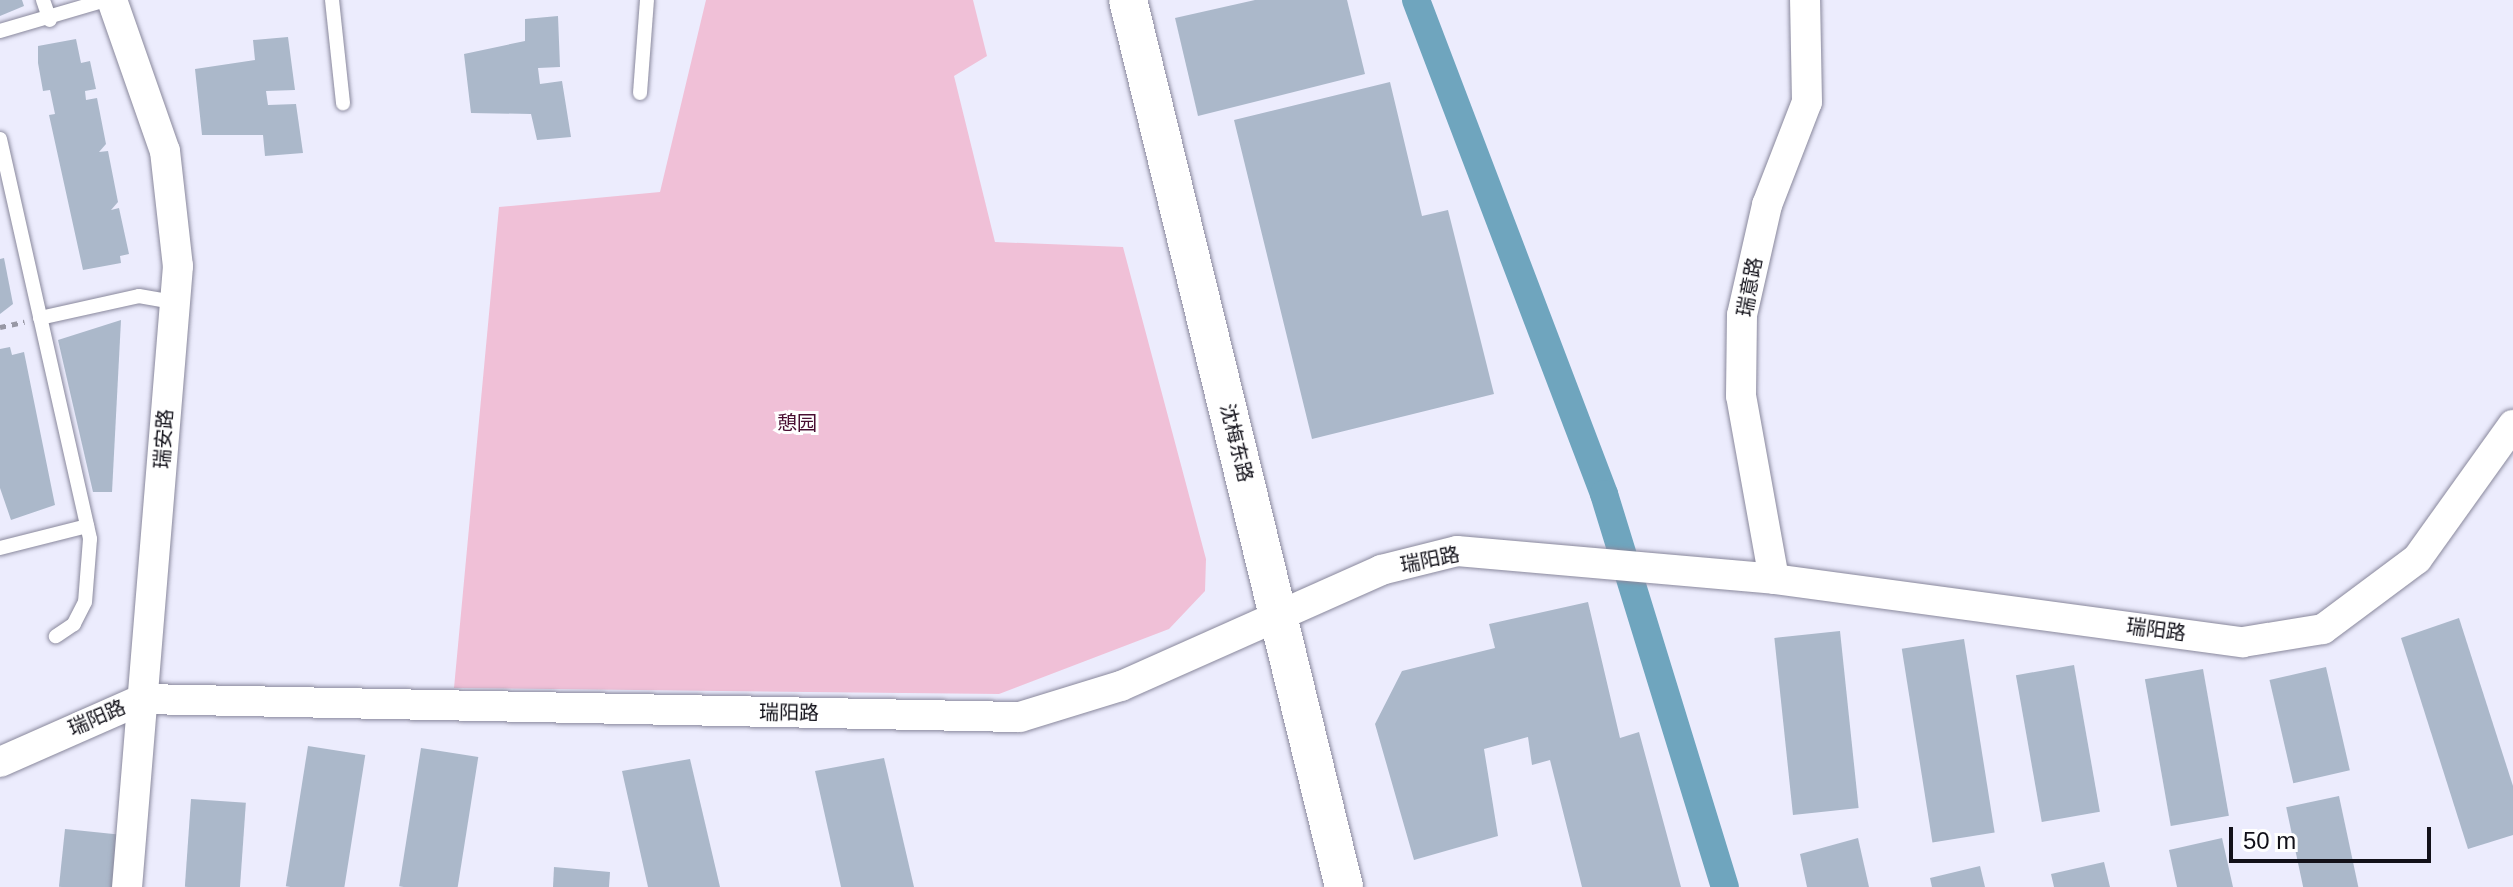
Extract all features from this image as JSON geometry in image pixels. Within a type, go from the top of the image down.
[{"type":"street","name":"瑞安路","points":[[109,0],[165,151],[178,266],[127,887]]},
{"type":"street","name":"沈梅东路","points":[[1128,0],[1344,887]]},
{"type":"street","name":"瑞意路","points":[[1774,579],[1741,396],[1742,315],[1767,205],[1807,102],[1805,0]]},
{"type":"street","name":"瑞阳路","points":[[0,762],[143,699],[1020,717],[1121,686],[1381,570],[1457,551],[1774,579],[2243,642],[2323,629],[2417,559],[2513,425]]},
{"type":"lane","points":[[43,0],[50,20]]},
{"type":"lane","points":[[0,31],[50,20],[109,0]]},
{"type":"lane","points":[[332,0],[343,103]]},
{"type":"lane","points":[[640,93],[647,0]]},
{"type":"lane","points":[[0,139],[87,526],[85,602],[74,624],[56,636]]},
{"type":"lane","points":[[40,318],[139,296],[174,302]]},
{"type":"lane","points":[[0,548],[87,526]]},
{"type":"green space","name":"憩园","points":[[706,0],[973,0],[987,56],[954,76],[995,242],[1123,247],[1206,559],[1205,591],[1169,629],[999,694],[454,688],[499,207],[660,192]]},
{"type":"building","points":[[0,0],[22,0],[24,6],[0,16]]},
{"type":"building","points":[[1255,0],[1347,0],[1365,74],[1198,116],[1175,18]]},
{"type":"building","points":[[558,16],[560,67],[538,68],[540,84],[562,81],[571,137],[537,140],[531,114],[471,113],[464,54],[525,41],[525,19]]},
{"type":"building","points":[[288,37],[295,90],[266,91],[268,105],[296,104],[303,153],[265,156],[263,135],[202,135],[195,69],[255,60],[253,40]]},
{"type":"building","points":[[76,39],[81,63],[90,61],[96,89],[85,91],[86,100],[97,98],[106,144],[99,152],[108,151],[118,202],[111,210],[119,208],[129,254],[120,256],[121,263],[83,270],[49,115],[55,114],[50,90],[43,91],[38,63],[38,46]]},
{"type":"building","points":[[1390,82],[1422,216],[1448,210],[1494,394],[1312,439],[1234,120]]},
{"type":"building","points":[[4,258],[13,304],[0,314],[0,259]]},
{"type":"building","points":[[121,320],[112,492],[93,492],[58,340]]},
{"type":"building","points":[[10,347],[12,355],[24,352],[55,505],[11,520],[0,488],[0,349]]},
{"type":"building","points":[[1588,602],[1620,738],[1639,732],[1681,887],[1582,887],[1550,760],[1532,765],[1528,737],[1484,749],[1498,836],[1414,860],[1375,724],[1402,671],[1495,648],[1489,624]]},
{"type":"building","points":[[2459,618],[2513,786],[2513,835],[2468,849],[2401,638]]},
{"type":"building","points":[[1840,631],[1859,808],[1793,815],[1774,638]]},
{"type":"building","points":[[1964,639],[1995,833],[1932,842],[1902,649]]},
{"type":"building","points":[[2074,665],[2100,812],[2042,822],[2016,675]]},
{"type":"building","points":[[2326,667],[2350,770],[2293,783],[2269,680]]},
{"type":"building","points":[[2203,669],[2229,816],[2171,826],[2145,679]]},
{"type":"building","points":[[308,746],[365,755],[344,887],[286,886]]},
{"type":"building","points":[[421,748],[478,757],[458,887],[399,886]]},
{"type":"building","points":[[884,758],[914,887],[841,887],[815,771]]},
{"type":"building","points":[[690,759],[720,887],[648,887],[622,771]]},
{"type":"building","points":[[2339,796],[2358,887],[2303,887],[2286,807]]},
{"type":"building","points":[[191,799],[246,803],[240,887],[185,887]]},
{"type":"building","points":[[65,829],[121,835],[115,887],[59,887]]},
{"type":"building","points":[[1858,838],[1869,887],[1807,887],[1800,854]]},
{"type":"building","points":[[2222,838],[2233,887],[2177,887],[2169,850]]},
{"type":"building","points":[[2104,862],[2110,887],[2054,887],[2051,874]]},
{"type":"building","points":[[1980,866],[1985,887],[1932,887],[1930,878]]},
{"type":"building","points":[[554,867],[610,872],[609,887],[553,887]]},
{"type":"waterway","points":[[1416,0],[1604,494],[1725,887]]}]
